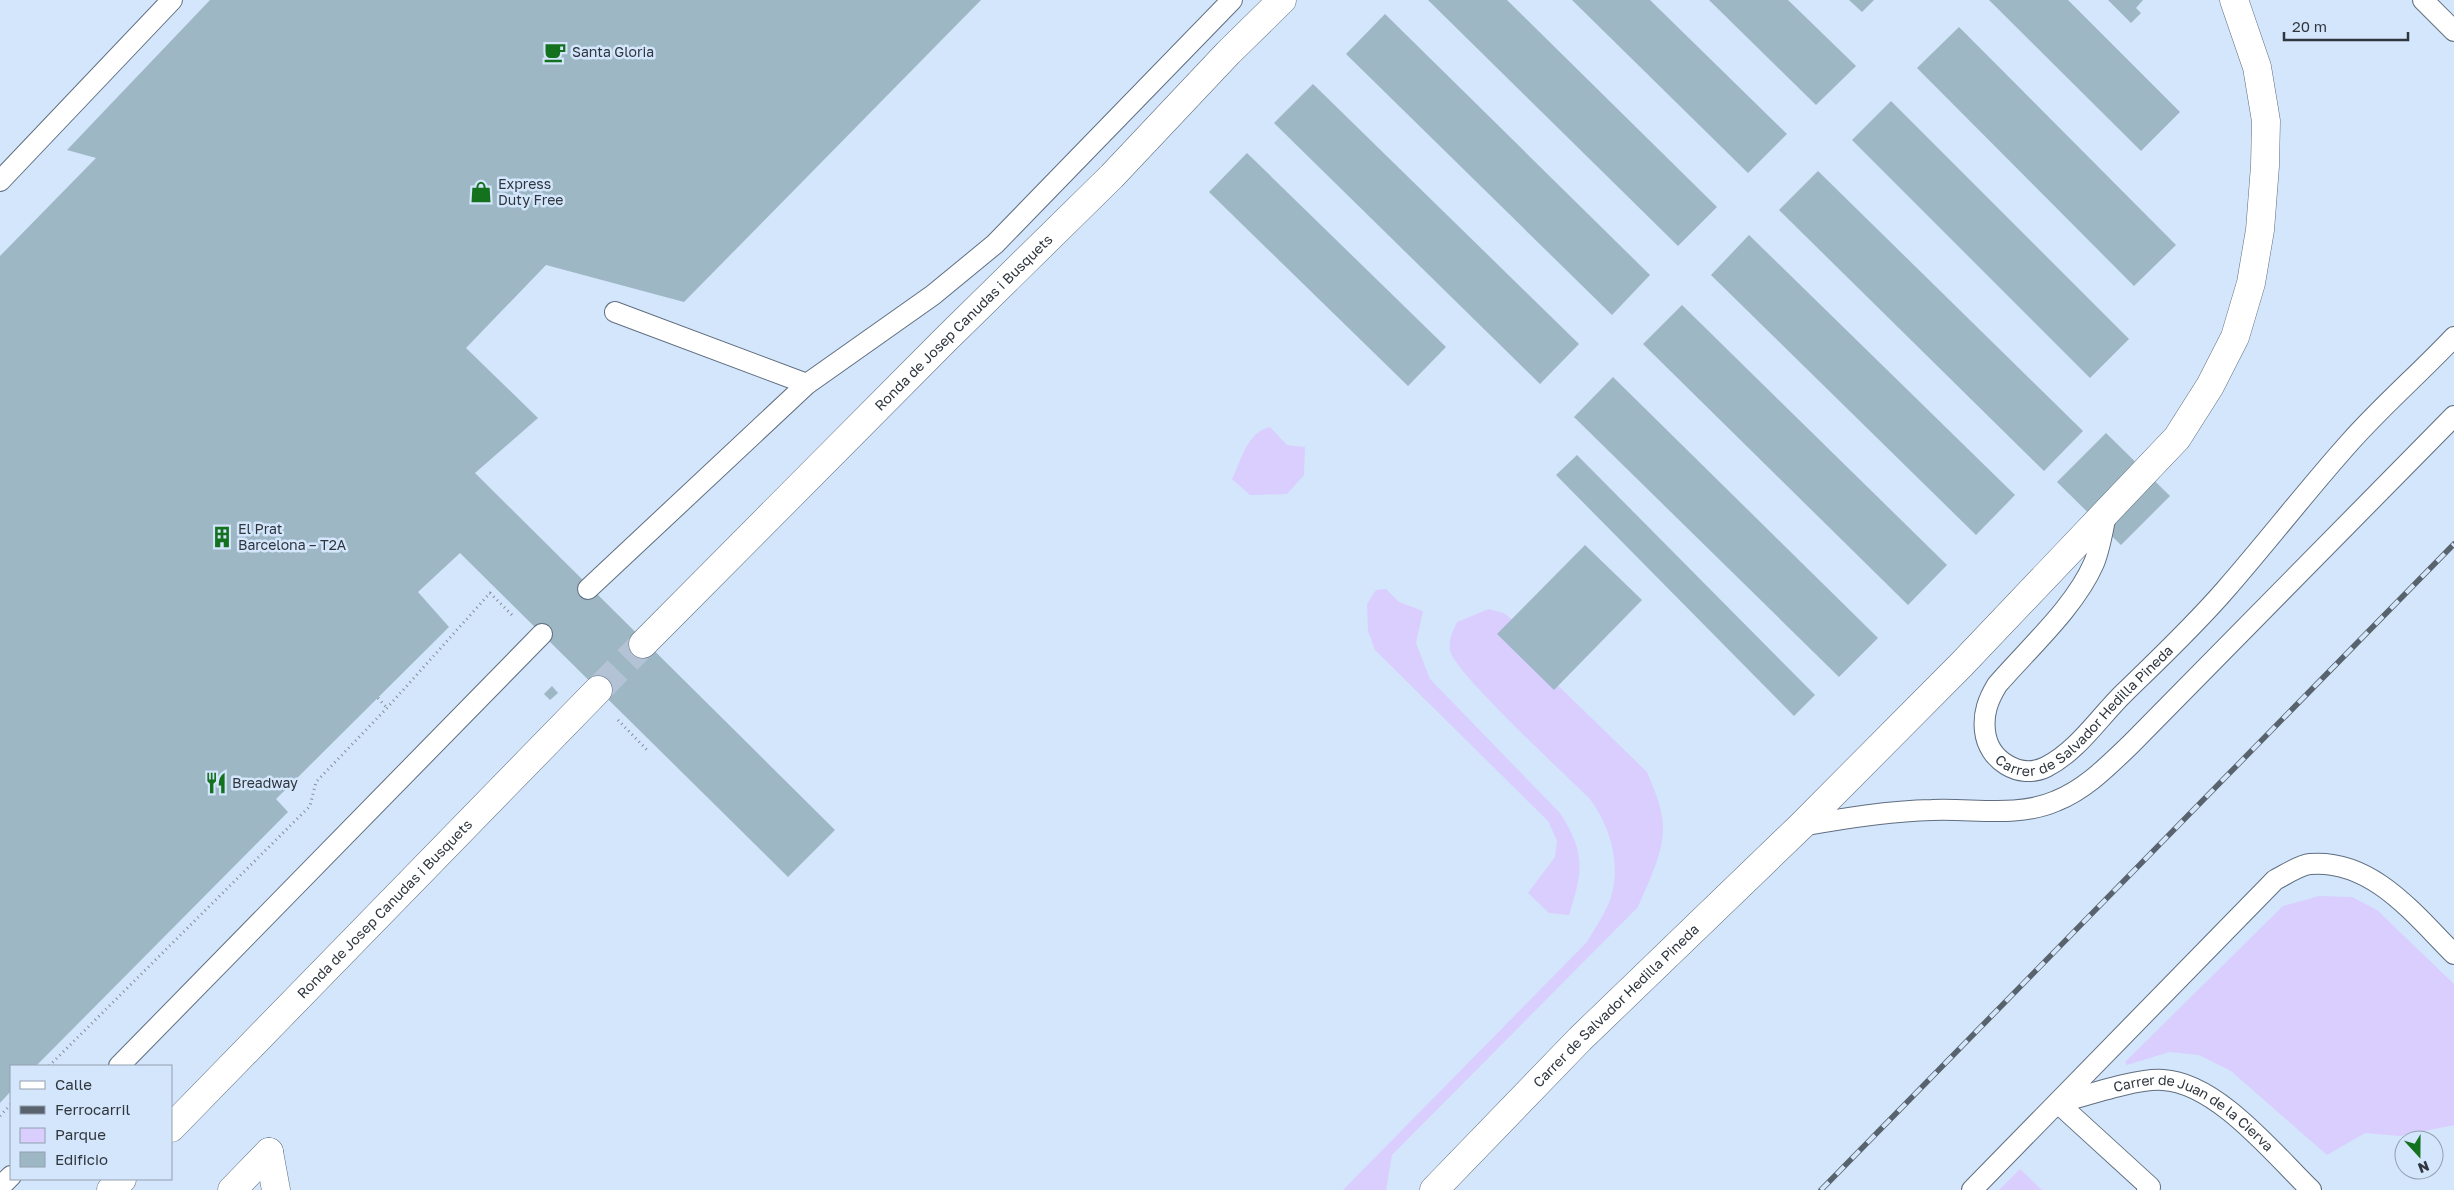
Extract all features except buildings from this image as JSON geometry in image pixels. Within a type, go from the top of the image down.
[{"type":"main road","name":"Ronda de Josep Canudas i Busquets","points":[[643,644],[945,340],[1112,176],[1282,0]]},
{"type":"main road","points":[[2106,514],[2177,438],[2210,386],[2235,337],[2251,283],[2260,230],[2266,121],[2257,67],[2234,0]]},
{"type":"main road","name":"Carrer de Salvador Hedilla Pineda","points":[[1434,1190],[1580,1039],[1801,826],[2106,514]]},
{"type":"main road","name":"Ronda de Josep Canudas i Busquets","points":[[172,1127],[598,690]]},
{"type":"main road","points":[[232,1190],[269,1152],[276,1190]]},
{"type":"main road","points":[[111,1190],[121,1180]]},
{"type":"lane","points":[[0,181],[172,0]]},
{"type":"lane","points":[[588,589],[806,384],[933,295],[994,244],[1232,0]]},
{"type":"lane","points":[[2423,0],[2454,31]]},
{"type":"lane","points":[[615,312],[806,384]]},
{"type":"lane","name":"Carrer de Salvador Hedilla Pineda","points":[[2106,514],[2095,562],[2082,585],[2068,606],[1997,685],[1988,699],[1984,720],[1989,748],[1996,757],[2016,770],[2030,771],[2044,768],[2071,749],[2124,693],[2177,642],[2260,550],[2351,440],[2454,337]]},
{"type":"lane","points":[[1801,826],[1870,814],[1906,811],[2014,811],[2056,801],[2078,789],[2101,772],[2131,744],[2454,416]]},
{"type":"lane","points":[[120,1065],[542,634]]},
{"type":"lane","points":[[1972,1190],[2275,880],[2308,864],[2345,867],[2387,887],[2454,954]]},
{"type":"lane","name":"Carrer de Juan de la Cierva","points":[[2058,1103],[2123,1086],[2161,1079],[2184,1083],[2209,1096],[2229,1110],[2311,1190]]},
{"type":"lane","points":[[2058,1103],[2150,1187],[2147,1190]]},
{"type":"lane","points":[[0,1187],[10,1177]]},
{"type":"path","points":[[378,698],[387,708]]},
{"type":"path","points":[[0,1116],[10,1105]]},
{"type":"green space","points":[[1270,427],[1287,445],[1305,447],[1304,475],[1287,494],[1250,495],[1232,479],[1242,455],[1251,440],[1256,434]]},
{"type":"green space","points":[[1386,589],[1399,602],[1423,611],[1416,643],[1430,679],[1560,813],[1568,827],[1578,851],[1580,862],[1577,886],[1569,915],[1549,913],[1528,893],[1555,857],[1557,841],[1548,821],[1375,650],[1368,631],[1367,604],[1376,590]]},
{"type":"green space","points":[[1489,609],[1504,613],[1521,627],[1510,639],[1647,772],[1658,799],[1661,814],[1663,828],[1660,848],[1654,869],[1638,907],[1392,1155],[1386,1190],[1343,1190],[1587,942],[1606,910],[1612,892],[1615,878],[1613,850],[1604,823],[1590,799],[1471,681],[1450,651],[1450,639],[1457,622]]},
{"type":"green space","points":[[2319,896],[2352,897],[2377,910],[2454,984],[2454,1125],[2429,1130],[2394,1130],[2394,1135],[2365,1133],[2327,1155],[2231,1071],[2199,1055],[2169,1052],[2127,1065],[2125,1062],[2283,906]]},
{"type":"green space","points":[[2020,1169],[2042,1190],[1999,1190]]},
{"type":"tunnel","points":[[598,690],[643,644]]},
{"type":"railway","points":[[1821,1190],[2454,544]]},
{"type":"place","name":"Santa Gloria","points":[[555,52]]},
{"type":"place","name":"Express Duty Free","points":[[481,192]]},
{"type":"place","name":"El Prat Barcelona – T2A","points":[[222,537]]},
{"type":"place","name":"Breadway","points":[[216,783]]}]
